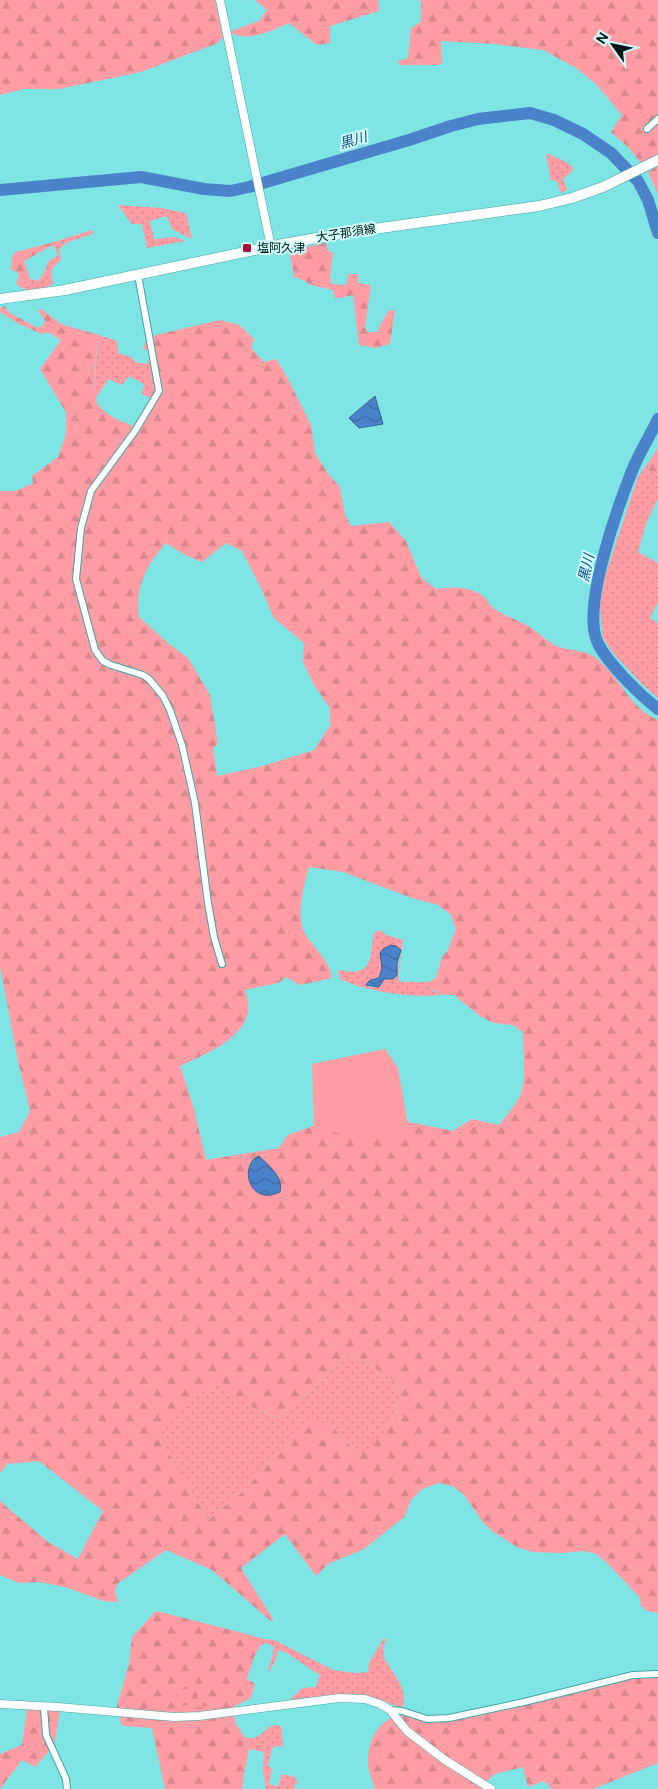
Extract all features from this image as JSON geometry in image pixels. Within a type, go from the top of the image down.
[{"type":"main road","name":"大子那須線","points":[[0,299],[66,290],[271,247],[371,229],[539,206],[579,196],[603,187],[658,160]]},
{"type":"street","points":[[220,0],[271,247]]},
{"type":"street","points":[[648,129],[658,119]]},
{"type":"street","points":[[138,275],[159,391],[135,431],[91,491],[81,528],[76,579],[92,641],[98,656],[111,665],[143,675],[149,679],[163,696],[174,721],[182,745],[195,803],[208,903],[214,937],[222,964]]},
{"type":"street","points":[[390,1710],[438,1720],[524,1702],[633,1675],[658,1674]]},
{"type":"street","points":[[0,1704],[174,1717],[199,1716],[339,1698],[373,1701],[390,1710],[407,1731],[446,1760],[491,1789]]},
{"type":"street","points":[[44,1706],[46,1736],[66,1779],[67,1789]]},
{"type":"green space","points":[[0,0],[215,0],[223,37],[218,43],[141,72],[59,89],[24,89],[0,95]]},
{"type":"green space","points":[[255,0],[378,0],[379,11],[330,26],[330,43],[317,45],[289,23],[253,36],[231,33],[259,21],[267,10]]},
{"type":"green space","points":[[419,0],[658,0],[658,154],[641,163],[629,148],[611,132],[622,115],[597,85],[576,68],[543,50],[495,44],[441,41],[442,63],[438,65],[400,65],[398,61],[408,58],[411,28],[421,22],[421,1]]},
{"type":"green space","points":[[546,153],[566,162],[572,167],[573,170],[563,179],[566,191],[561,193],[557,181],[551,180]]},
{"type":"green space","points":[[658,166],[658,194],[648,172]]},
{"type":"green space","points":[[118,205],[161,208],[186,213],[192,239],[172,229],[167,216],[150,221],[154,239],[175,237],[185,241],[147,248],[142,224],[132,224]]},
{"type":"green space","points":[[92,230],[93,234],[68,242],[59,249],[61,260],[52,270],[53,284],[38,290],[24,289],[30,279],[38,281],[44,273],[48,262],[58,255],[54,246],[51,246],[51,243]]},
{"type":"green space","points":[[51,243],[51,246],[24,261],[30,279],[24,289],[16,284],[19,277],[18,272],[11,270],[12,257],[15,252]]},
{"type":"green space","points":[[326,243],[328,251],[333,252],[330,277],[332,284],[346,285],[349,274],[358,274],[358,283],[371,285],[365,327],[367,332],[377,332],[388,311],[395,310],[390,344],[376,348],[359,345],[353,295],[335,299],[333,290],[311,285],[294,277],[291,250]]},
{"type":"green space","points":[[5,306],[8,312],[38,328],[45,321],[38,310],[41,309],[61,324],[99,335],[95,372],[96,401],[106,412],[133,426],[156,390],[150,351],[143,349],[145,343],[156,335],[220,320],[239,325],[254,339],[251,348],[264,362],[276,359],[286,375],[311,425],[315,453],[328,474],[340,487],[345,515],[351,526],[389,522],[406,541],[421,577],[436,589],[468,589],[479,593],[495,609],[528,626],[553,644],[591,655],[604,665],[639,708],[658,720],[658,1613],[647,1611],[641,1606],[640,1598],[596,1554],[585,1551],[561,1553],[533,1552],[517,1547],[492,1531],[483,1522],[464,1495],[453,1486],[439,1483],[422,1489],[411,1500],[404,1517],[364,1549],[328,1564],[316,1576],[285,1534],[241,1568],[273,1619],[271,1621],[212,1570],[166,1550],[117,1584],[115,1592],[117,1602],[103,1601],[68,1588],[41,1582],[19,1583],[0,1575],[0,1501],[48,1542],[78,1559],[103,1511],[39,1461],[7,1464],[0,1473],[0,1137],[19,1132],[30,1111],[18,1061],[0,966],[0,491],[16,491],[33,483],[32,476],[58,457],[66,434],[66,412],[40,369],[61,340],[48,332],[42,334],[19,324],[0,312],[0,308]],"holes":[[[166,543],[185,555],[202,562],[226,543],[242,551],[274,618],[304,643],[303,662],[314,685],[330,708],[330,726],[314,750],[263,766],[217,776],[213,748],[218,744],[210,695],[188,658],[139,617],[138,606],[143,577]],[[309,867],[343,872],[412,898],[438,905],[451,915],[456,929],[448,950],[442,957],[436,978],[429,982],[429,986],[440,994],[454,995],[480,1016],[494,1023],[513,1025],[523,1032],[524,1074],[522,1090],[516,1103],[499,1125],[472,1119],[453,1131],[399,1120],[316,1118],[313,1126],[288,1135],[279,1148],[206,1160],[194,1109],[180,1066],[219,1047],[236,1033],[248,1013],[245,990],[278,983],[286,977],[300,985],[332,978],[328,965],[304,932],[301,917],[303,890]],[[259,1156],[278,1176],[280,1192],[262,1194],[250,1163]],[[352,1354],[391,1378],[402,1394],[385,1431],[360,1457],[331,1425],[314,1420],[273,1459],[245,1490],[208,1520],[156,1431],[216,1381],[247,1405],[278,1418]]]},
{"type":"green space","points":[[99,335],[117,341],[118,353],[131,357],[135,362],[147,364],[151,354],[156,390],[150,398],[142,394],[144,384],[129,376],[122,385],[109,379],[95,399]]},
{"type":"green space","points":[[658,448],[658,475],[649,470],[648,463]]},
{"type":"green space","points":[[648,463],[649,470],[658,475],[658,498],[646,524],[638,552],[658,563],[658,602],[650,618],[658,623],[658,698],[613,653],[603,638],[600,607],[605,577],[638,477]]},
{"type":"green space","points":[[380,930],[386,935],[403,940],[398,979],[401,982],[429,982],[429,986],[433,991],[443,995],[418,996],[377,991],[340,979],[338,970],[358,971],[368,965],[374,933]],"holes":[[[391,945],[401,950],[397,975],[384,979],[379,987],[368,987],[374,978],[379,978],[382,968],[380,953],[383,949]]]},
{"type":"green space","points":[[385,1049],[398,1068],[408,1125],[395,1139],[366,1140],[314,1127],[312,1064]]},
{"type":"green space","points":[[352,1354],[391,1378],[402,1394],[385,1431],[361,1458],[331,1425],[273,1459],[245,1490],[208,1520],[156,1431],[216,1380],[247,1405],[278,1418]]},
{"type":"green space","points":[[156,1611],[264,1639],[254,1657],[247,1679],[255,1684],[251,1698],[235,1706],[235,1722],[247,1741],[249,1749],[243,1789],[165,1789],[152,1728],[122,1726],[117,1706],[129,1664],[132,1637]]},
{"type":"green space","points":[[384,1638],[386,1639],[383,1648],[384,1658],[401,1685],[404,1696],[401,1708],[360,1695],[330,1695],[291,1701],[292,1697],[303,1688],[316,1687],[320,1675],[285,1652],[278,1650],[269,1672],[268,1669],[274,1647],[267,1643],[260,1645],[264,1639],[274,1640],[333,1670],[356,1673],[368,1672],[369,1663]]},
{"type":"green space","points":[[658,1675],[658,1763],[593,1789],[552,1789],[544,1781],[528,1787],[523,1767],[495,1774],[487,1781],[487,1789],[375,1789],[368,1766],[370,1747],[376,1731],[395,1716],[411,1715],[437,1723],[638,1677]]},
{"type":"green space","points":[[192,1685],[203,1691],[207,1706],[191,1708],[186,1705],[178,1706],[176,1690]]},
{"type":"green space","points":[[27,1709],[60,1711],[54,1745],[35,1767],[22,1760],[0,1789],[0,1754],[22,1745]]},
{"type":"green space","points":[[274,1725],[281,1726],[283,1747],[277,1746],[272,1748],[268,1766],[272,1768],[269,1784],[278,1786],[282,1774],[295,1777],[298,1783],[295,1784],[294,1789],[266,1789],[263,1770],[264,1752],[249,1749],[244,1737],[257,1737]]},
{"type":"water","points":[[375,396],[383,424],[359,428],[349,418]]},
{"type":"water","points":[[391,945],[401,950],[397,963],[397,975],[393,979],[384,979],[379,987],[366,985],[370,980],[379,978],[382,968],[380,953]]},
{"type":"water","points":[[259,1156],[271,1167],[280,1181],[280,1192],[269,1195],[260,1194],[250,1183],[249,1167],[253,1160]]},
{"type":"waterway","name":"黒川","points":[[0,190],[141,177],[204,189],[230,191],[409,140],[451,126],[478,119],[530,113],[554,120],[583,134],[611,153],[638,181],[648,200],[658,233]]},
{"type":"waterway","name":"黒川","points":[[658,419],[635,464],[626,487],[604,556],[594,605],[594,625],[597,641],[601,649],[615,668],[633,687],[658,709]]},
{"type":"place","name":"塩阿久津","points":[[247,248]]}]
